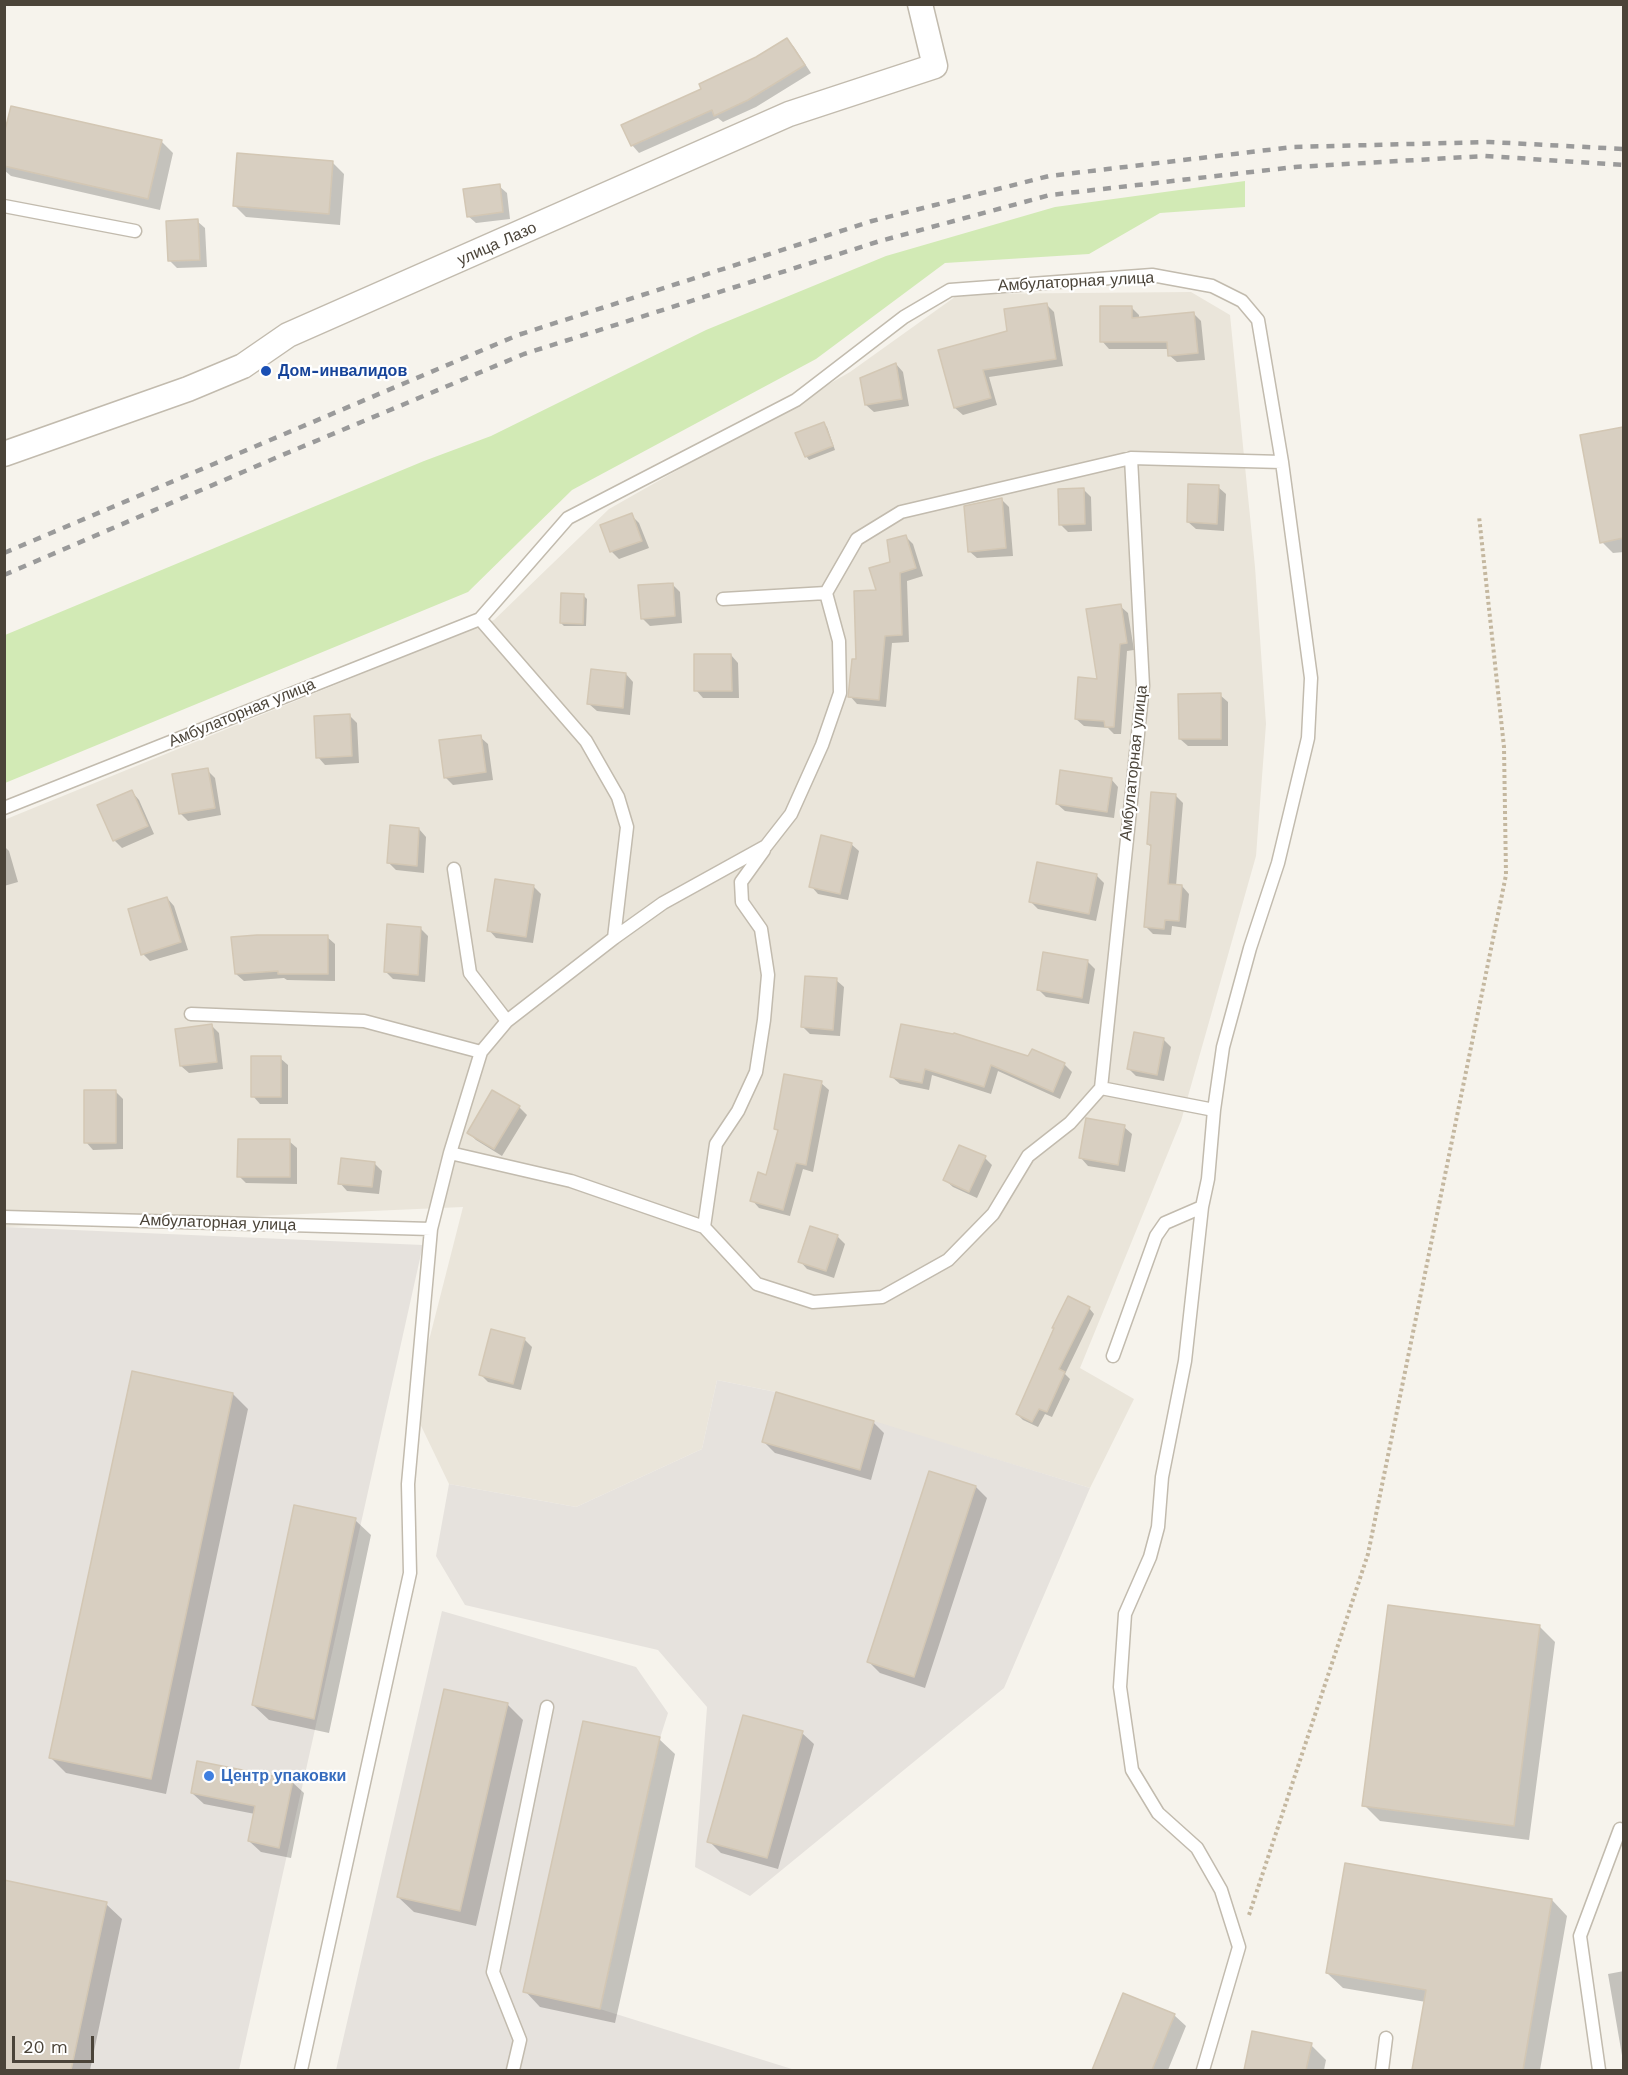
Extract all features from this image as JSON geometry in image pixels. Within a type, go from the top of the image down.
[{"type":"street","name":"улица Лазо","points":[[4,454],[189,389],[243,366],[288,336],[789,114],[935,66],[920,4]]},
{"type":"lane","points":[[4,206],[135,231]]},
{"type":"lane","name":"Амбулаторная улица","points":[[4,808],[480,619],[568,518],[796,400],[904,317],[950,290],[1152,275],[1212,286],[1242,301],[1258,320],[1282,462],[1311,678],[1308,738],[1278,863],[1250,948],[1223,1047],[1185,1361],[1162,1476],[1158,1527],[1150,1557],[1125,1614],[1120,1687],[1132,1770],[1158,1813],[1197,1848],[1221,1890],[1239,1947]]},
{"type":"lane","points":[[704,1227],[716,1144],[738,1110],[756,1072],[764,1020],[768,975],[761,929],[742,902],[741,882],[791,814],[822,745],[840,693],[839,641],[826,593],[857,539],[901,512],[1131,458],[1282,462]]},
{"type":"lane","name":"Амбулаторная улица","points":[[1101,1088],[1143,686],[1131,458]]},
{"type":"lane","points":[[723,599],[826,593]]},
{"type":"lane","points":[[480,619],[586,741],[618,797],[627,827],[614,938]]},
{"type":"lane","points":[[301,2070],[410,1573],[408,1484],[431,1229],[450,1153],[481,1052],[507,1022],[614,938],[663,903],[766,846]]},
{"type":"lane","points":[[454,868],[470,973],[507,1022]]},
{"type":"lane","points":[[191,1014],[364,1021],[481,1052]]},
{"type":"lane","points":[[450,1153],[572,1180],[704,1227],[757,1284],[813,1302],[882,1297],[948,1260],[993,1214],[1028,1156],[1070,1123],[1101,1088],[1214,1110]]},
{"type":"lane","points":[[1113,1356],[1156,1236],[1165,1223],[1202,1207]]},
{"type":"lane","name":"Амбулаторная улица","points":[[4,1217],[431,1229]]},
{"type":"lane","points":[[513,2070],[520,2040],[493,1972],[547,1707]]},
{"type":"lane","points":[[1599,2070],[1580,1936],[1620,1829]]},
{"type":"lane","points":[[1203,2070],[1239,1947]]},
{"type":"lane","points":[[1382,2070],[1386,2038]]},
{"type":"path","points":[[1239,1947],[1368,1554],[1506,875],[1504,747],[1479,516]]},
{"type":"shaded area","points":[[1191,292],[1230,315],[1255,567],[1266,724],[1256,856],[1181,1121],[1080,1368],[1134,1399],[1090,1488],[776,1392],[717,1380],[702,1449],[576,1507],[449,1484],[412,1407],[463,1207],[5,1227],[4,820],[494,620],[609,509],[850,372],[959,294]]},
{"type":"shaded area","points":[[5,1227],[423,1245],[239,2070],[5,2070]]},
{"type":"shaded area","points":[[717,1380],[776,1392],[1090,1488],[1004,1688],[750,1896],[695,1867],[707,1707],[658,1650],[465,1605],[436,1556],[449,1484],[576,1507],[702,1449]]},
{"type":"shaded area","points":[[442,1611],[636,1667],[668,1713],[660,1738],[600,2009],[795,2070],[336,2070]]},
{"type":"green space","points":[[1245,181],[1245,207],[1160,213],[1089,254],[945,263],[816,359],[572,490],[468,592],[5,783],[5,635],[424,461],[491,436],[706,330],[886,256],[1055,207]]},
{"type":"building","points":[[787,38],[805,65],[748,100],[714,116],[712,110],[631,146],[621,125],[701,89],[699,84],[756,57]]},
{"type":"building","points":[[11,106],[162,140],[148,199],[4,166],[4,134]]},
{"type":"building","points":[[237,153],[333,161],[329,214],[233,206]]},
{"type":"building","points":[[500,184],[503,212],[467,217],[463,189]]},
{"type":"building","points":[[198,219],[200,260],[168,261],[166,221]]},
{"type":"building","points":[[1047,303],[1056,359],[983,370],[991,398],[954,408],[938,350],[1007,331],[1004,309]]},
{"type":"building","points":[[1100,306],[1132,306],[1132,318],[1194,312],[1198,353],[1168,356],[1167,342],[1100,342]]},
{"type":"building","points":[[896,363],[902,399],[865,405],[860,378]]},
{"type":"building","points":[[824,422],[833,446],[805,457],[795,433]]},
{"type":"building","points":[[1623,427],[1623,538],[1600,543],[1580,435]]},
{"type":"building","points":[[1188,484],[1219,485],[1217,524],[1187,522]]},
{"type":"building","points":[[1084,488],[1085,524],[1059,525],[1058,489]]},
{"type":"building","points":[[1002,498],[1006,548],[968,552],[964,506]]},
{"type":"building","points":[[632,513],[642,541],[610,552],[600,525]]},
{"type":"building","points":[[906,535],[916,568],[900,573],[902,635],[885,636],[879,700],[848,697],[852,659],[856,659],[854,591],[876,590],[869,568],[890,562],[887,540]]},
{"type":"building","points":[[673,583],[675,616],[641,619],[638,585]]},
{"type":"building","points":[[561,593],[584,594],[583,624],[560,623]]},
{"type":"building","points":[[1121,604],[1127,643],[1120,644],[1114,727],[1105,727],[1104,721],[1075,719],[1078,677],[1097,679],[1086,609]]},
{"type":"building","points":[[694,654],[731,654],[732,691],[694,691]]},
{"type":"building","points":[[591,669],[626,673],[623,708],[587,704]]},
{"type":"building","points":[[1221,693],[1221,739],[1179,739],[1178,694]]},
{"type":"building","points":[[350,714],[352,756],[316,758],[314,716]]},
{"type":"building","points":[[481,735],[486,772],[444,778],[439,740]]},
{"type":"building","points":[[208,768],[215,808],[179,814],[172,774]]},
{"type":"building","points":[[1060,770],[1112,778],[1107,812],[1056,804]]},
{"type":"building","points":[[132,790],[148,826],[113,841],[97,805]]},
{"type":"building","points":[[1151,792],[1176,794],[1168,884],[1182,885],[1179,921],[1165,920],[1164,929],[1144,927],[1151,845],[1147,844]]},
{"type":"building","points":[[390,825],[419,828],[417,866],[387,863]]},
{"type":"building","points":[[821,835],[852,843],[840,894],[809,887]]},
{"type":"building","points":[[1037,862],[1097,874],[1089,914],[1029,902]]},
{"type":"building","points":[[495,879],[534,885],[526,937],[487,931]]},
{"type":"building","points":[[167,897],[181,942],[141,955],[128,909]]},
{"type":"building","points":[[387,924],[421,927],[418,975],[384,972]]},
{"type":"building","points":[[328,935],[328,974],[278,974],[278,971],[235,974],[231,937]]},
{"type":"building","points":[[1043,952],[1088,960],[1082,998],[1037,990]]},
{"type":"building","points":[[805,976],[837,978],[833,1030],[801,1027]]},
{"type":"building","points":[[212,1024],[217,1062],[180,1066],[175,1029]]},
{"type":"building","points":[[901,1024],[954,1033],[1028,1056],[1032,1049],[1065,1063],[1053,1092],[991,1065],[984,1087],[925,1069],[922,1083],[890,1077]]},
{"type":"building","points":[[1134,1032],[1164,1038],[1157,1075],[1127,1069]]},
{"type":"building","points":[[251,1056],[281,1056],[281,1097],[251,1097]]},
{"type":"building","points":[[784,1074],[822,1081],[806,1165],[796,1163],[783,1210],[750,1201],[758,1172],[766,1175],[778,1130],[774,1129]]},
{"type":"building","points":[[84,1090],[116,1090],[116,1143],[84,1143]]},
{"type":"building","points":[[492,1090],[520,1106],[494,1149],[467,1133]]},
{"type":"building","points":[[1086,1118],[1125,1125],[1118,1165],[1079,1158]]},
{"type":"building","points":[[238,1139],[290,1139],[290,1177],[237,1177]]},
{"type":"building","points":[[959,1145],[986,1156],[969,1192],[943,1180]]},
{"type":"building","points":[[341,1158],[375,1162],[372,1187],[338,1184]]},
{"type":"building","points":[[810,1226],[838,1235],[826,1271],[798,1262]]},
{"type":"building","points":[[1068,1296],[1090,1307],[1059,1369],[1065,1372],[1047,1412],[1039,1409],[1032,1422],[1016,1414]]},
{"type":"building","points":[[491,1329],[525,1338],[513,1384],[479,1375]]},
{"type":"building","points":[[132,1371],[233,1393],[151,1779],[49,1758]]},
{"type":"building","points":[[776,1392],[874,1421],[860,1470],[762,1442]]},
{"type":"building","points":[[929,1471],[976,1486],[914,1677],[867,1662]]},
{"type":"building","points":[[294,1505],[356,1518],[314,1719],[252,1705]]},
{"type":"building","points":[[1388,1605],[1540,1625],[1514,1826],[1362,1806]]},
{"type":"building","points":[[444,1689],[508,1703],[460,1911],[397,1897]]},
{"type":"building","points":[[743,1715],[803,1731],[767,1858],[707,1842]]},
{"type":"building","points":[[583,1721],[660,1737],[600,2009],[523,1992]]},
{"type":"building","points":[[197,1761],[293,1780],[279,1848],[248,1841],[255,1806],[191,1793]]},
{"type":"building","points":[[1345,1863],[1552,1899],[1523,2070],[1412,2070],[1426,1990],[1326,1973]]},
{"type":"building","points":[[4,1880],[107,1902],[71,2070],[4,2070]]},
{"type":"building","points":[[1123,1993],[1175,2014],[1152,2070],[1092,2070]]},
{"type":"building","points":[[1252,2031],[1312,2043],[1306,2070],[1244,2070]]},
{"type":"railway","points":[[4,553],[518,335],[872,221],[1049,176],[1293,147],[1489,142],[1624,149]]},
{"type":"railway","points":[[4,575],[524,354],[880,241],[1050,195],[1295,167],[1485,156],[1624,165]]},
{"type":"place","name":"Дом-инвалидов","points":[[266,371]]},
{"type":"place","name":"Центр упаковки","points":[[209,1776]]}]
